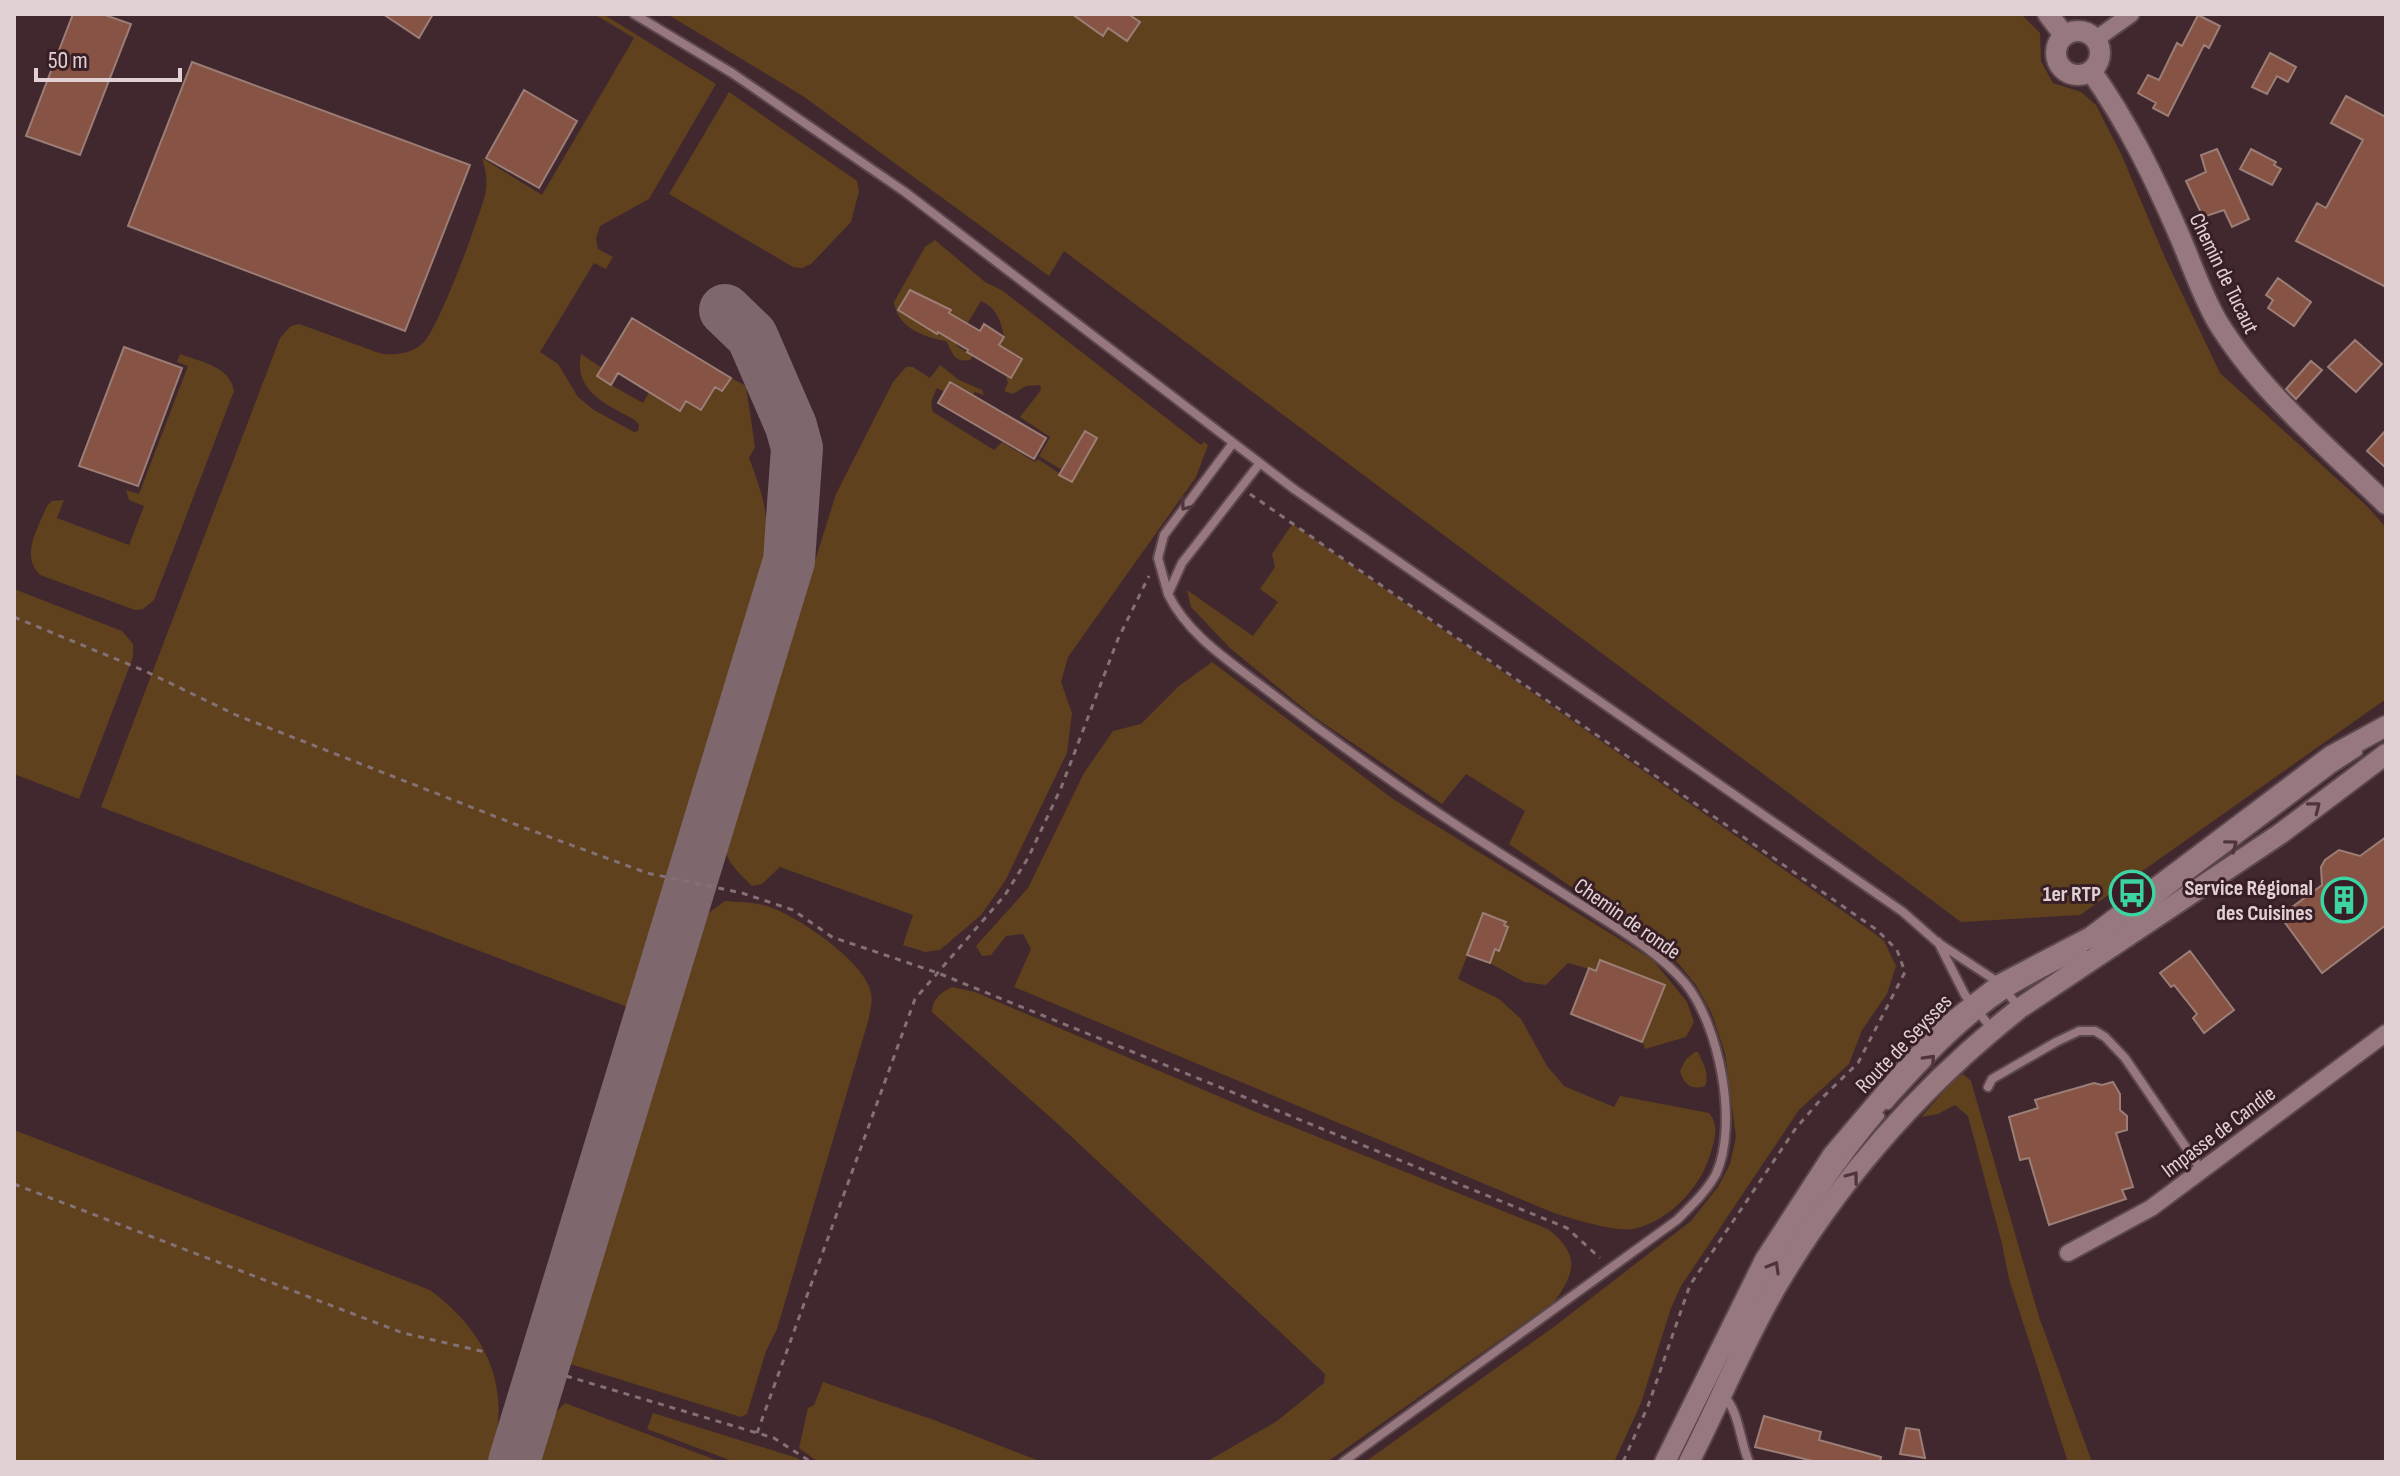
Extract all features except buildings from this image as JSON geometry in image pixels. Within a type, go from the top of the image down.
[{"type":"main road","points":[[2048,14],[2064,35]]},
{"type":"main road","points":[[2080,31],[2096,39],[2100,56],[2091,71],[2075,76],[2059,66],[2055,49],[2064,35],[2080,31]]},
{"type":"main road","name":"Chemin de Tucaut","points":[[2091,71],[2122,117],[2149,166],[2215,317],[2240,356],[2270,392],[2386,504]]},
{"type":"main road","name":"Route de Seysses","points":[[1689,1462],[1714,1387],[1765,1260],[1833,1155],[1913,1061],[1982,1016],[2091,937],[2331,756],[2386,726]]},
{"type":"main road","name":"Route de Seysses","points":[[1665,1462],[1810,1235],[1877,1145],[1926,1090],[1982,1016],[2009,995],[2280,834],[2386,754]]},
{"type":"street","points":[[2096,39],[2131,14]]},
{"type":"street","name":"Impasse de Candie","points":[[2068,1253],[2151,1208],[2386,1033]]},
{"type":"lane","points":[[634,14],[732,73],[905,192],[1260,463],[1903,912],[1937,942],[2009,995]]},
{"type":"lane","points":[[1168,594],[1158,558],[1164,535],[1233,443]]},
{"type":"lane","points":[[1168,594],[1182,563],[1260,463]]},
{"type":"lane","name":"Chemin de ronde","points":[[1168,594],[1176,611],[1216,650],[1324,734],[1432,810],[1632,937],[1670,967],[1687,985],[1701,1010],[1718,1057],[1727,1139],[1716,1173],[1705,1190],[1677,1220],[1612,1269],[1343,1462]]},
{"type":"lane","name":"Route de Seysses","points":[[2009,995],[2106,939],[2332,769],[2386,738]]},
{"type":"lane","points":[[1937,942],[1982,1016]]},
{"type":"lane","points":[[1988,1087],[1992,1079],[2056,1042],[2079,1031],[2095,1031],[2125,1058],[2202,1171]]},
{"type":"lane","points":[[1714,1387],[1737,1419],[1749,1462]]},
{"type":"lane","name":"Route de Seysses","points":[[1676,1462],[1714,1387]]},
{"type":"path","points":[[1240,487],[1877,930],[1897,950],[1905,972],[1858,1063],[1796,1128],[1690,1285],[1648,1406],[1623,1462]]},
{"type":"path","points":[[757,1433],[915,999],[1005,895],[1028,858],[1061,788],[1118,639],[1158,558]]},
{"type":"path","points":[[14,617],[145,671],[236,715],[517,825],[647,873],[742,893],[793,910],[832,937],[938,973],[1567,1228],[1612,1269]]},
{"type":"path","points":[[14,1184],[403,1333],[485,1352]]},
{"type":"path","points":[[566,1376],[774,1438],[811,1462]]},
{"type":"shaded area","points":[[594,14],[603,14],[716,84],[649,199],[600,226],[596,238],[598,249],[613,257],[606,269],[594,263],[540,352],[558,364],[578,397],[594,410],[634,432],[638,431],[639,425],[635,420],[604,403],[587,388],[580,367],[581,354],[602,368],[597,377],[643,403],[649,392],[686,401],[701,410],[715,387],[722,391],[731,378],[746,386],[755,447],[749,458],[761,492],[767,534],[758,584],[630,1008],[101,807],[280,338],[291,326],[299,324],[382,354],[404,353],[423,343],[448,296],[481,208],[486,185],[482,158],[542,195],[634,38]]},
{"type":"shaded area","points":[[667,14],[2021,14],[2040,33],[2041,61],[2053,83],[2081,92],[2096,105],[2220,373],[2368,507],[2386,528],[2386,699],[2080,915],[1961,922],[1064,251],[1049,276],[803,96]]},
{"type":"shaded area","points":[[729,92],[857,181],[859,191],[851,222],[811,264],[802,268],[793,267],[669,194]]},
{"type":"shaded area","points":[[935,240],[985,282],[1003,291],[1201,445],[1204,442],[1208,445],[1196,477],[1068,657],[1061,682],[1072,713],[1067,753],[1005,881],[981,915],[940,950],[925,952],[903,945],[913,915],[780,867],[762,884],[752,886],[732,864],[725,848],[836,494],[893,382],[906,367],[913,367],[930,378],[940,365],[959,380],[982,390],[984,395],[975,392],[972,395],[950,382],[944,392],[937,388],[932,409],[994,450],[1002,442],[1035,462],[1038,459],[1072,482],[1089,452],[1077,444],[1062,470],[1039,456],[1050,437],[1020,417],[1041,390],[1040,385],[1026,386],[1013,394],[1004,391],[1008,383],[1006,376],[1011,378],[1022,359],[999,345],[1004,337],[1001,326],[995,311],[986,304],[981,301],[956,342],[957,346],[973,356],[970,360],[960,360],[946,341],[912,329],[900,318],[894,302],[925,247]],"holes":[[[910,290],[950,310],[949,313],[957,318],[946,336],[936,334],[898,309]]]},
{"type":"shaded area","points":[[180,354],[221,370],[234,391],[154,600],[143,609],[135,610],[40,575],[31,559],[31,550],[39,523],[52,501],[64,500],[57,518],[129,545],[144,506],[129,500],[126,490],[139,494],[188,366],[177,362]]},
{"type":"shaded area","points":[[1294,525],[1871,931],[1884,941],[1896,966],[1887,994],[1862,1030],[1849,1064],[1799,1110],[1681,1286],[1641,1403],[1614,1462],[1365,1462],[1555,1326],[1691,1221],[1718,1187],[1730,1164],[1736,1137],[1725,1053],[1712,1014],[1696,985],[1674,958],[1509,844],[1525,811],[1466,774],[1442,804],[1313,716],[1230,648],[1191,607],[1187,590],[1253,636],[1278,602],[1260,589],[1275,567],[1272,554]]},
{"type":"shaded area","points":[[14,589],[122,631],[133,644],[133,657],[79,799],[14,774]]},
{"type":"shaded area","points":[[1212,662],[1393,799],[1653,960],[1687,1002],[1694,1022],[1686,1037],[1645,1049],[1643,1042],[1664,985],[1600,960],[1596,971],[1568,963],[1546,985],[1524,982],[1490,963],[1508,927],[1504,925],[1505,921],[1484,913],[1458,979],[1499,999],[1521,1019],[1547,1066],[1564,1086],[1614,1107],[1620,1096],[1709,1113],[1715,1130],[1708,1161],[1694,1187],[1673,1209],[1647,1225],[1633,1229],[1616,1229],[1554,1213],[1014,987],[1031,949],[1023,934],[1006,936],[991,955],[982,956],[976,946],[1028,888],[1084,773],[1113,731],[1141,724],[1179,686]]},
{"type":"shaded area","points":[[725,901],[763,905],[809,928],[843,953],[856,967],[866,981],[872,999],[777,1329],[766,1351],[747,1414],[741,1417],[567,1363],[703,917]]},
{"type":"shaded area","points":[[952,987],[975,992],[1253,1111],[1548,1229],[1570,1255],[1567,1281],[1554,1302],[1327,1462],[1206,1462],[1277,1421],[1324,1383],[1325,1374],[1059,1125],[932,1012],[938,997]]},
{"type":"shaded area","points":[[1698,1052],[1706,1073],[1705,1086],[1696,1088],[1684,1080],[1680,1071],[1686,1059]]},
{"type":"shaded area","points":[[1963,1074],[1971,1081],[2039,1317],[2092,1462],[2068,1462],[2009,1279],[1968,1116],[1955,1105],[1938,1114],[1921,1117]]},
{"type":"shaded area","points":[[14,1130],[430,1290],[468,1325],[491,1366],[499,1411],[490,1462],[14,1462]]},
{"type":"shaded area","points":[[823,1382],[1042,1462],[818,1462],[799,1448],[808,1408],[814,1405]]},
{"type":"shaded area","points":[[565,1403],[721,1462],[537,1462],[551,1417]]},
{"type":"shaded area","points":[[653,1413],[803,1462],[735,1462],[647,1429]]},
{"type":"taxiway","points":[[514,1462],[789,561],[797,448],[791,426],[752,336],[725,310]]},
{"type":"place","name":"1er RTP","points":[[2132,893]]},
{"type":"place","name":"Service Régional des Cuisines","points":[[2344,900]]}]
